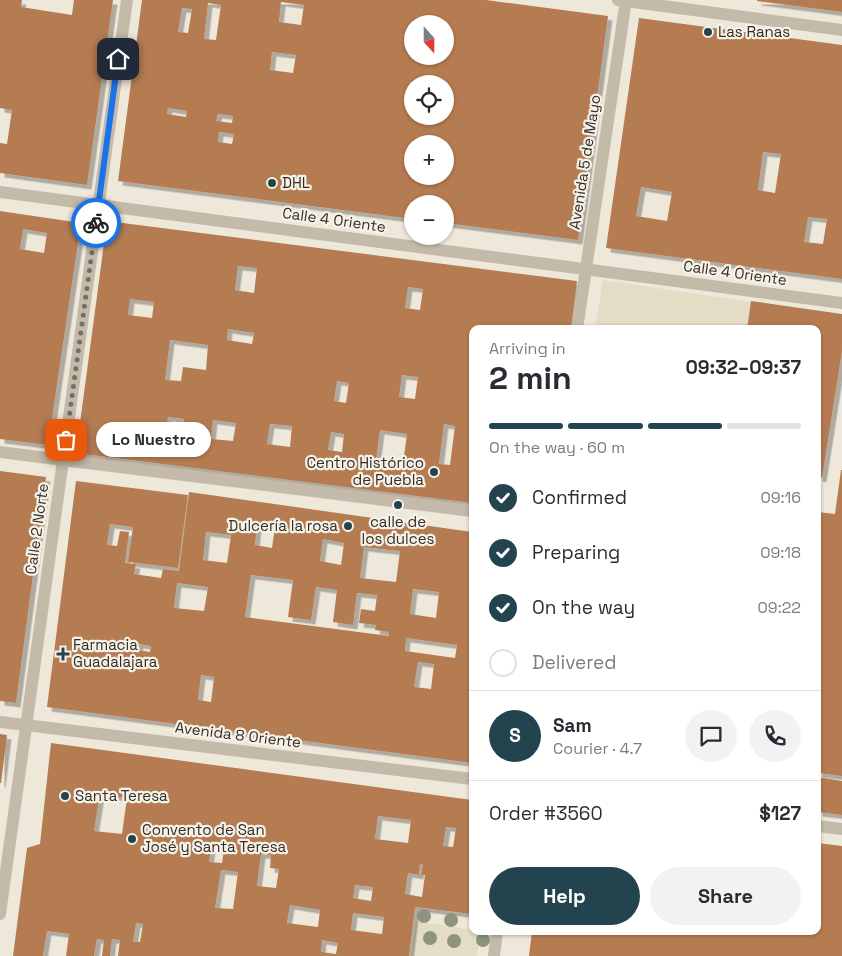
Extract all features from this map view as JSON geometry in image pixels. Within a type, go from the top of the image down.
[{"type":"street","name":"Calle 2 Norte","points":[[0,914],[127,0]]},
{"type":"street","points":[[623,0],[842,30]]},
{"type":"street","name":"Avenida 5 de Mayo","points":[[578,325],[623,0]]},
{"type":"street","name":"Calle 4 Oriente","points":[[0,192],[842,303]]},
{"type":"street","points":[[0,452],[469,511]]},
{"type":"street","name":"Avenida 8 Oriente","points":[[0,722],[469,780]]},
{"type":"street","points":[[821,826],[842,829]]},
{"type":"street","points":[[494,956],[497,935]]},
{"type":"shaded area","points":[[603,280],[751,302],[748,325],[596,325]]},
{"type":"shaded area","points":[[416,921],[469,929],[469,935],[480,935],[477,956],[411,956]]},
{"type":"building","points":[[0,0],[22,0],[21,7],[72,15],[74,0],[113,0],[87,185],[0,173],[0,143],[7,144],[12,110],[0,108]]},
{"type":"building","points":[[142,0],[486,0],[608,16],[578,240],[454,224],[454,195],[404,195],[404,218],[118,181]],"holes":[[[281,2],[304,5],[301,25],[279,22]],[[208,3],[221,5],[216,40],[204,39]],[[182,8],[192,9],[188,33],[178,32]],[[272,52],[296,55],[293,73],[270,70]],[[168,108],[187,111],[186,117],[167,114]],[[218,114],[233,116],[232,123],[216,121]],[[219,132],[234,134],[232,144],[218,142]]]},
{"type":"building","points":[[842,0],[842,12],[757,1]]},
{"type":"building","points":[[639,18],[842,45],[842,279],[606,248]],"holes":[[[763,152],[781,154],[775,193],[758,190]],[[641,187],[672,192],[667,221],[636,216]],[[808,217],[827,219],[823,244],[804,242]]]},
{"type":"building","points":[[0,211],[81,223],[48,445],[0,439]],"holes":[[[23,229],[47,233],[44,253],[20,249]]]},
{"type":"building","points":[[107,221],[577,281],[572,325],[469,325],[469,503],[76,453]],"holes":[[[238,266],[257,268],[254,293],[235,290]],[[408,287],[423,289],[420,310],[405,308]],[[130,299],[154,302],[152,318],[128,315]],[[228,329],[254,333],[252,344],[227,340]],[[170,340],[208,345],[206,370],[183,367],[181,381],[165,380]],[[402,375],[418,377],[415,399],[399,397]],[[337,381],[349,383],[346,403],[334,401]],[[168,417],[184,419],[181,441],[165,439]],[[213,420],[236,423],[233,441],[211,439]],[[270,424],[292,426],[290,447],[267,444]],[[444,424],[455,426],[450,465],[439,464]],[[380,430],[407,434],[403,464],[376,461]],[[331,432],[344,434],[342,452],[328,450]]]},
{"type":"building","points":[[751,301],[842,314],[842,351],[822,478],[821,325],[748,325]]},
{"type":"building","points":[[842,470],[842,776],[821,773],[821,512],[835,514]]},
{"type":"building","points":[[0,471],[46,477],[16,703],[0,701]]},
{"type":"building","points":[[76,481],[188,495],[178,568],[128,562],[133,527],[110,524],[107,545],[117,546],[120,531],[129,532],[125,563],[136,564],[134,574],[161,578],[163,569],[179,571],[189,492],[469,532],[469,763],[47,707]],"holes":[[[257,525],[275,527],[272,548],[255,545]],[[206,532],[231,535],[227,563],[203,560]],[[323,539],[344,543],[341,565],[320,561]],[[364,547],[400,551],[396,582],[360,578]],[[251,575],[293,580],[288,617],[311,620],[316,587],[337,590],[333,622],[353,625],[357,593],[377,595],[375,611],[361,609],[359,623],[376,625],[375,630],[389,632],[389,636],[245,617]],[[177,583],[208,587],[204,611],[174,608]],[[413,589],[439,592],[436,618],[410,614]],[[406,638],[457,645],[455,658],[405,651]],[[139,644],[151,646],[150,652],[138,650]],[[418,662],[434,664],[431,689],[414,687]],[[201,675],[214,677],[211,702],[198,700]]]},
{"type":"building","points":[[0,734],[7,735],[1,783],[0,783]]},
{"type":"building","points":[[51,743],[469,800],[469,914],[415,907],[409,956],[118,956],[120,940],[112,939],[110,956],[102,956],[104,940],[97,939],[94,956],[66,956],[69,934],[47,931],[43,956],[13,956],[27,848],[40,844]],"holes":[[[100,794],[127,798],[122,834],[94,831]],[[378,816],[411,820],[408,843],[375,839]],[[446,827],[456,828],[453,847],[443,846]],[[211,848],[224,850],[222,863],[209,862]],[[261,854],[271,855],[270,868],[279,869],[276,888],[257,886]],[[420,864],[423,865],[421,875],[425,875],[422,897],[405,894],[408,873],[419,875]],[[221,870],[238,872],[233,909],[215,908]],[[355,885],[373,887],[371,901],[353,898]],[[290,905],[320,910],[318,927],[287,923]],[[353,913],[384,917],[382,934],[351,930]],[[136,923],[143,924],[140,942],[133,942]],[[322,940],[338,943],[336,954],[321,952]]]},
{"type":"building","points":[[821,778],[842,781],[842,815],[821,812]]},
{"type":"building","points":[[821,843],[842,846],[842,956],[529,956],[532,935],[821,935]]},
{"type":"way so far","points":[[66,440],[96,223]]},
{"type":"place","name":"Las Ranas","points":[[708,32]]},
{"type":"place","name":"DHL","points":[[272,183]]},
{"type":"place","name":"Lo Nuestro","points":[[66,440]]},
{"type":"place","name":"Centro Histórico de Puebla","points":[[434,472]]},
{"type":"place","name":"calle de los dulces","points":[[398,505]]},
{"type":"place","name":"Dulcería la rosa","points":[[348,526]]},
{"type":"place","name":"Farmacia Guadalajara","points":[[63,654]]},
{"type":"place","name":"Santa Teresa","points":[[65,796]]},
{"type":"place","name":"Convento de San José y Santa Teresa","points":[[132,839]]},
{"type":"route","points":[[96,223],[118,59]]}]
